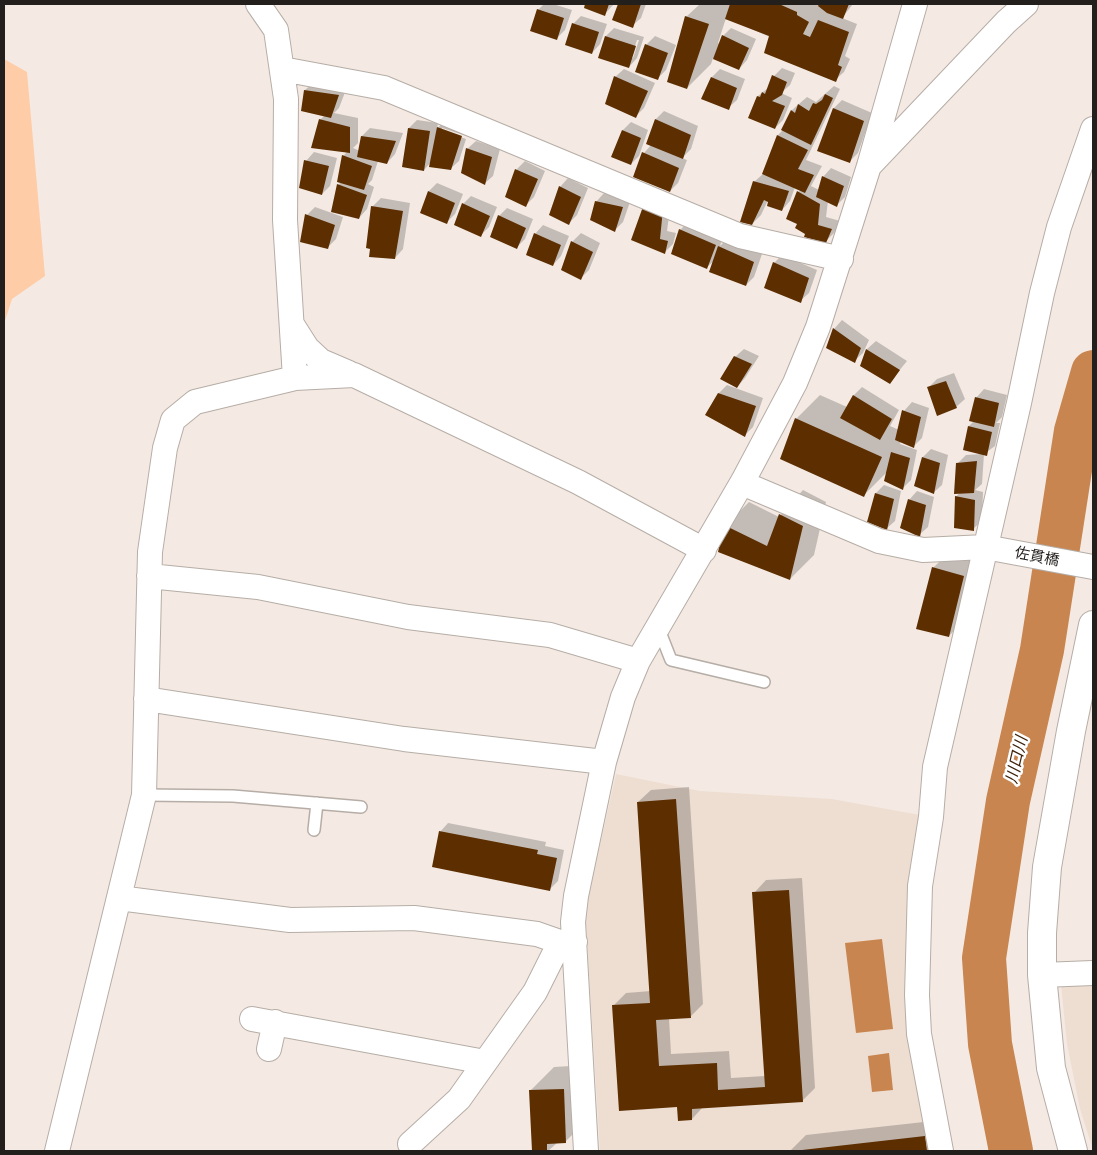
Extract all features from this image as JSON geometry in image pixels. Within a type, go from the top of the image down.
[{"type":"street","points":[[258,4],[276,30],[286,99],[285,220],[295,378]]},
{"type":"street","points":[[586,1151],[568,942],[604,762],[623,697],[638,661],[742,483],[795,383],[818,327],[869,166],[915,4]]},
{"type":"street","points":[[869,166],[1006,22],[1026,4]]},
{"type":"street","points":[[282,70],[384,88],[740,236],[841,259]]},
{"type":"street","points":[[941,1151],[919,1034],[917,995],[920,886],[931,817],[936,767],[990,548],[1042,293],[1060,227],[1093,129]]},
{"type":"street","points":[[293,326],[306,348],[321,361],[578,482],[704,550]]},
{"type":"street","points":[[57,1151],[144,795],[150,552],[165,448],[173,420],[195,402],[295,378],[354,375]]},
{"type":"street","name":"佐貫橋","points":[[742,483],[879,541],[923,550],[990,548],[1087,566]]},
{"type":"street","points":[[149,576],[258,587],[408,617],[550,635],[638,661]]},
{"type":"street","points":[[1074,1151],[1052,1068],[1042,975],[1047,867],[1071,731],[1093,625]]},
{"type":"street","points":[[146,699],[404,739],[604,762]]},
{"type":"street","points":[[119,898],[290,920],[414,918],[537,934],[568,942]]},
{"type":"street","points":[[406,1148],[459,1099],[568,942]]},
{"type":"street","points":[[1042,975],[1093,973]]},
{"type":"street","points":[[252,1018],[485,1062]]},
{"type":"street","points":[[269,1049],[275,1022]]},
{"type":"lane","points":[[658,627],[671,660],[764,682]]},
{"type":"lane","points":[[144,795],[233,796],[361,807]]},
{"type":"lane","points":[[314,830],[317,803]]},
{"type":"shaded area","points":[[4,59],[27,72],[45,276],[12,299],[4,324]]},
{"type":"shaded area","points":[[616,774],[700,791],[832,799],[931,817],[917,995],[941,1151],[600,1151],[585,911]]},
{"type":"shaded area","points":[[882,939],[893,1029],[856,1033],[845,943]]},
{"type":"shaded area","points":[[1093,973],[1093,1150],[1080,1109],[1067,1044],[1060,975]]},
{"type":"shaded area","points":[[889,1053],[893,1090],[872,1092],[868,1056]]},
{"type":"building","points":[[585,4],[609,4],[605,16],[584,8]]},
{"type":"building","points":[[618,4],[641,4],[633,28],[612,20]]},
{"type":"building","points":[[730,4],[779,4],[797,12],[797,15],[809,22],[803,34],[810,37],[818,20],[849,32],[838,65],[842,67],[836,82],[764,53],[769,36],[725,19]]},
{"type":"building","points":[[819,4],[849,4],[843,19],[827,13],[818,6]]},
{"type":"building","points":[[537,9],[564,18],[557,40],[530,31]]},
{"type":"building","points":[[685,16],[709,24],[687,89],[667,82]]},
{"type":"building","points":[[572,23],[599,32],[592,54],[565,45]]},
{"type":"building","points":[[722,35],[749,48],[739,70],[713,59]]},
{"type":"building","points":[[605,36],[636,46],[629,68],[598,58]]},
{"type":"building","points":[[645,44],[668,53],[658,80],[635,72]]},
{"type":"building","points":[[772,75],[787,82],[782,95],[772,101],[785,106],[775,129],[748,118],[757,96],[760,97],[762,92],[765,94]]},
{"type":"building","points":[[614,76],[648,91],[636,118],[605,104]]},
{"type":"building","points":[[711,77],[737,88],[729,110],[701,99]]},
{"type":"building","points":[[304,90],[339,95],[331,118],[301,111]]},
{"type":"building","points":[[825,94],[833,98],[811,145],[781,130],[791,110],[795,113],[798,104],[809,111],[813,103],[816,104],[822,100]]},
{"type":"building","points":[[833,108],[864,121],[850,163],[817,151]]},
{"type":"building","points":[[319,119],[350,127],[350,153],[311,148]]},
{"type":"building","points":[[655,119],[691,135],[683,159],[646,144]]},
{"type":"building","points":[[437,127],[462,136],[451,170],[429,167]]},
{"type":"building","points":[[408,128],[430,131],[424,171],[402,167]]},
{"type":"building","points":[[622,130],[641,138],[631,165],[611,157]]},
{"type":"building","points":[[777,135],[808,150],[798,169],[814,175],[805,193],[762,174]]},
{"type":"building","points":[[361,136],[396,141],[387,164],[357,157]]},
{"type":"building","points":[[466,148],[492,157],[485,185],[461,173]]},
{"type":"building","points":[[642,152],[679,168],[670,192],[633,177]]},
{"type":"building","points":[[342,155],[372,166],[364,190],[337,182]]},
{"type":"building","points":[[304,160],[329,166],[322,195],[299,188]]},
{"type":"building","points":[[515,169],[538,179],[526,207],[505,197]]},
{"type":"building","points":[[822,176],[844,186],[837,207],[816,197]]},
{"type":"building","points":[[753,181],[789,191],[782,211],[767,206],[768,202],[764,200],[752,225],[740,222]]},
{"type":"building","points":[[337,184],[367,195],[359,219],[331,212]]},
{"type":"building","points":[[559,186],[581,197],[569,225],[549,215]]},
{"type":"building","points":[[428,191],[455,203],[447,224],[420,213]]},
{"type":"building","points":[[797,191],[820,204],[818,225],[832,229],[826,243],[804,237],[805,234],[795,228],[797,224],[786,219]]},
{"type":"building","points":[[595,201],[623,207],[615,232],[590,220]]},
{"type":"building","points":[[645,201],[663,209],[660,239],[668,241],[665,254],[631,240]]},
{"type":"building","points":[[462,203],[490,216],[481,237],[454,225]]},
{"type":"building","points":[[371,206],[403,211],[395,259],[369,257],[370,249],[366,248]]},
{"type":"building","points":[[305,214],[335,225],[328,249],[300,242]]},
{"type":"building","points":[[498,215],[526,228],[517,249],[490,237]]},
{"type":"building","points":[[679,229],[716,245],[707,269],[671,254]]},
{"type":"building","points":[[534,233],[561,245],[553,266],[526,255]]},
{"type":"building","points":[[571,241],[593,252],[581,280],[561,270]]},
{"type":"building","points":[[718,246],[754,262],[746,286],[709,272]]},
{"type":"building","points":[[773,262],[809,278],[801,303],[764,288]]},
{"type":"building","points":[[833,328],[861,348],[855,363],[826,348]]},
{"type":"building","points":[[866,349],[900,370],[890,384],[860,366]]},
{"type":"building","points":[[734,356],[752,364],[737,388],[720,379]]},
{"type":"building","points":[[946,381],[957,408],[937,416],[927,387]]},
{"type":"building","points":[[718,393],[756,406],[745,437],[705,415]]},
{"type":"building","points":[[853,395],[892,419],[880,440],[840,418]]},
{"type":"building","points":[[975,397],[999,403],[994,427],[969,421]]},
{"type":"building","points":[[902,410],[921,417],[914,448],[895,440]]},
{"type":"building","points":[[795,418],[882,457],[864,497],[780,459]]},
{"type":"building","points":[[968,426],[992,432],[987,456],[963,450]]},
{"type":"building","points":[[891,452],[910,458],[903,490],[884,481]]},
{"type":"building","points":[[922,457],[940,463],[934,494],[914,486]]},
{"type":"building","points":[[977,461],[974,493],[954,494],[956,463]]},
{"type":"building","points":[[875,493],[894,499],[887,530],[867,522]]},
{"type":"building","points":[[955,496],[975,500],[974,531],[954,528]]},
{"type":"building","points":[[908,499],[926,505],[920,537],[900,528]]},
{"type":"building","points":[[779,514],[803,526],[790,580],[718,552],[724,525],[767,546]]},
{"type":"building","points":[[932,567],[964,576],[949,637],[916,629]]},
{"type":"building","points":[[676,799],[691,1018],[656,1020],[659,1066],[717,1063],[718,1090],[765,1087],[752,892],[789,890],[803,1102],[692,1109],[692,1120],[678,1121],[677,1107],[619,1111],[612,1005],[650,1003],[637,802]]},
{"type":"building","points":[[439,831],[538,850],[537,854],[557,858],[550,891],[432,867]]},
{"type":"building","points":[[564,1089],[566,1143],[547,1144],[547,1151],[532,1151],[529,1090]]},
{"type":"building","points":[[925,1136],[927,1151],[802,1151],[802,1150]]},
{"type":"waterway","name":"川口川","points":[[1011,1151],[990,1044],[984,958],[1008,801],[1042,650],[1076,431],[1093,372]]}]
